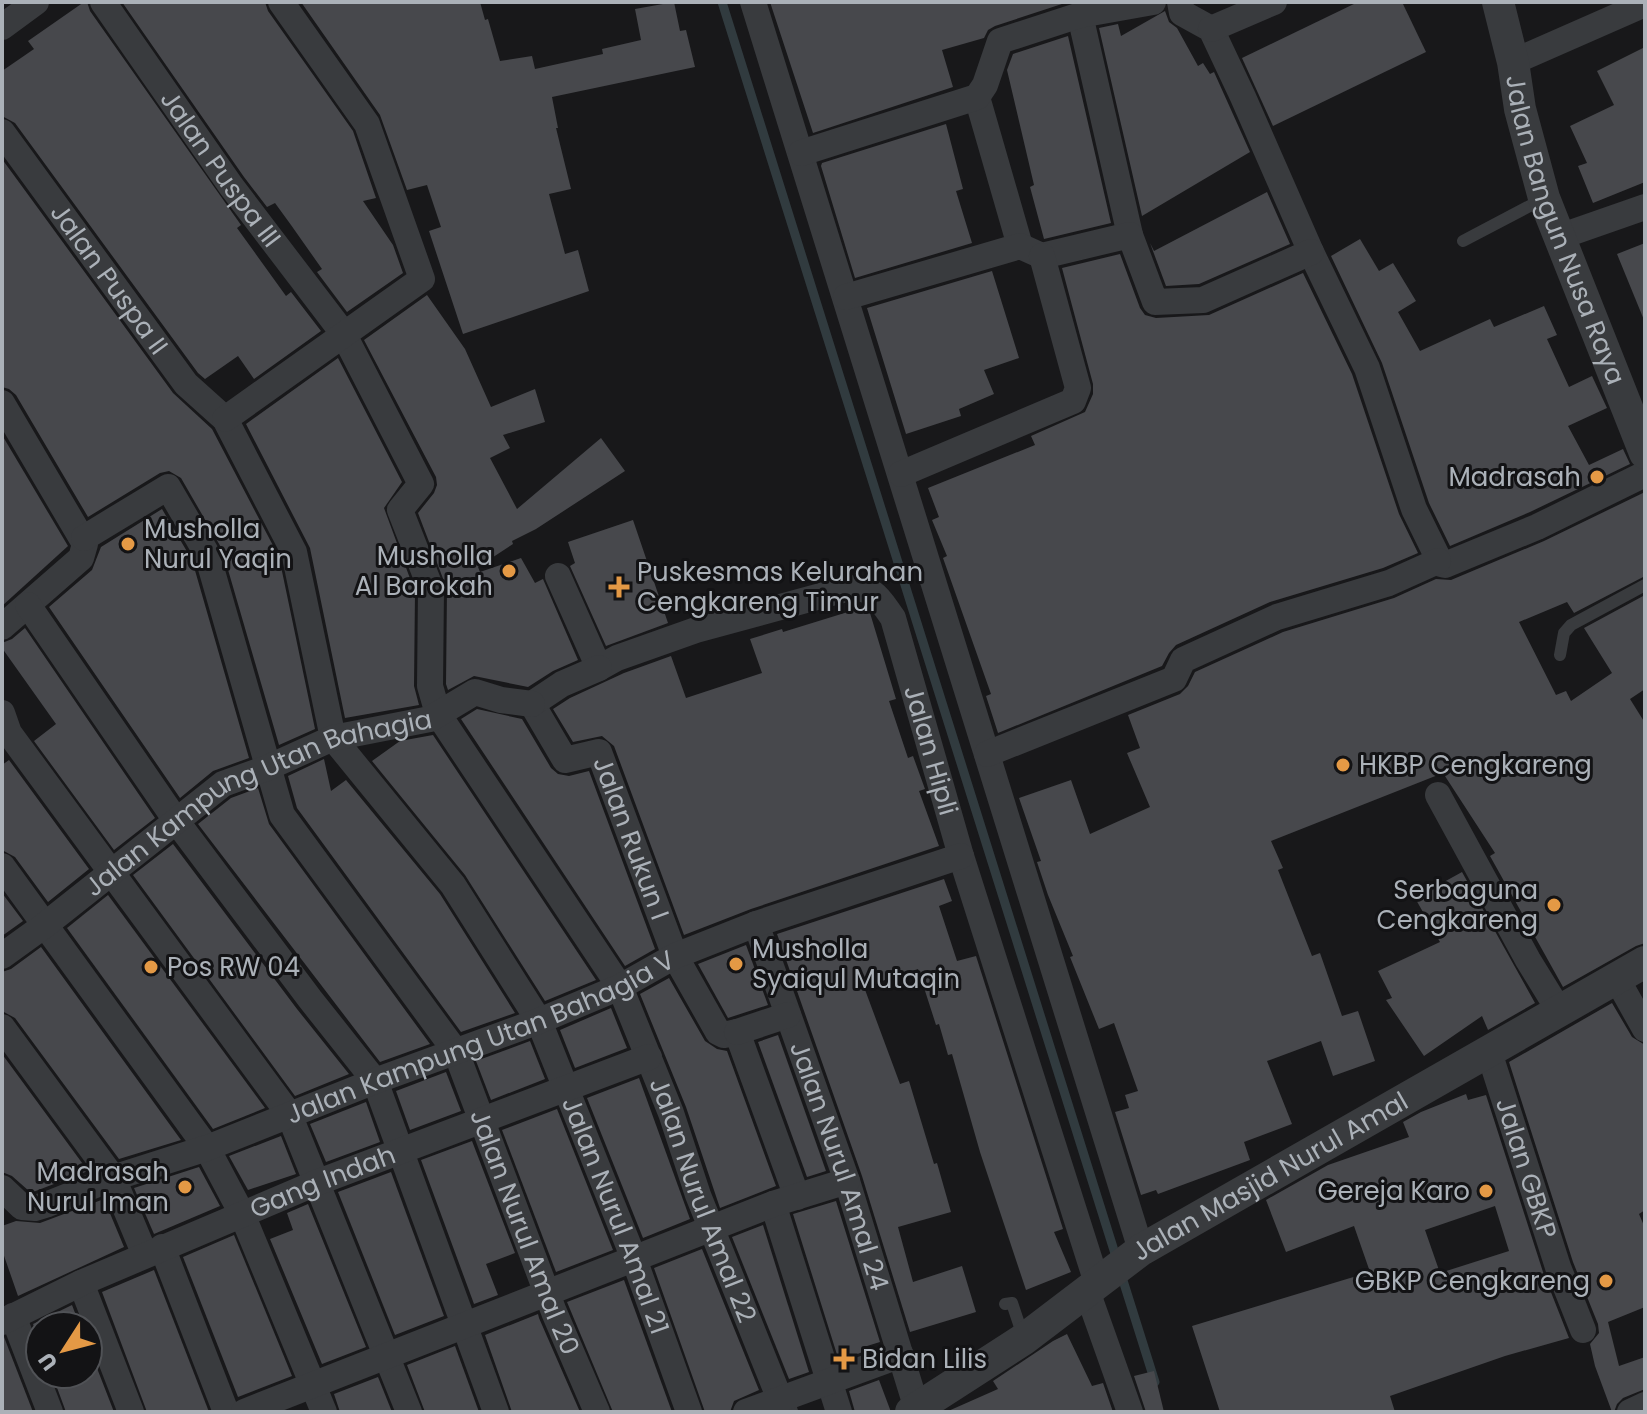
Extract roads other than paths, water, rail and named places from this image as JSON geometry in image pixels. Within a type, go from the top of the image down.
[{"type":"street","points":[[2,27],[36,2]]},
{"type":"street","name":"Jalan Puspa III","points":[[103,2],[231,186],[343,333],[421,484],[400,510],[431,589],[430,686],[438,714]]},
{"type":"street","points":[[281,2],[367,124],[422,279],[225,419],[294,552],[333,738]]},
{"type":"street","points":[[753,2],[901,474],[1138,1252]]},
{"type":"street","points":[[801,153],[977,97],[985,85],[1000,41],[1080,15],[1153,2]]},
{"type":"street","points":[[1180,2],[1182,13],[1211,29],[1367,368],[1414,509],[1438,561],[1445,565],[1537,527],[1645,474]]},
{"type":"street","points":[[1211,29],[1274,2]]},
{"type":"street","name":"Jalan Bangun Nusa Raya","points":[[1498,2],[1513,62],[1520,109],[1544,198],[1645,453]]},
{"type":"street","points":[[1513,62],[1645,4]]},
{"type":"street","points":[[1080,15],[1130,235],[1155,302],[1203,300],[1311,252]]},
{"type":"street","points":[[901,474],[1073,401],[1077,395],[1078,388],[977,97]]},
{"type":"street","name":"Jalan Puspa II","points":[[2,132],[186,384],[225,419]]},
{"type":"street","points":[[1559,237],[1645,207]]},
{"type":"street","points":[[846,297],[1031,251],[1130,235]]},
{"type":"street","points":[[2,403],[84,538],[85,549],[81,558],[2,627]]},
{"type":"street","name":"Jalan Nurul Amal 20","points":[[84,538],[168,487],[207,554],[282,815],[456,1052],[554,1312],[597,1412]]},
{"type":"street","points":[[987,754],[1174,679],[1183,660],[1277,617],[1389,583],[1438,561]]},
{"type":"street","points":[[532,704],[562,684],[599,668],[558,576]]},
{"type":"street","name":"Jalan Hipli","points":[[599,668],[617,658],[696,630],[850,588],[865,588],[875,594],[893,618],[961,856],[1096,1284],[1130,1412]]},
{"type":"street","points":[[28,605],[177,822],[375,1081],[496,1412]]},
{"type":"street","name":"Jalan Kampung Utan Bahagia","points":[[2,956],[223,784],[333,738],[417,723],[475,692],[501,700],[532,704]]},
{"type":"street","name":"Jalan Rukun I","points":[[532,704],[565,760],[599,752],[675,956]]},
{"type":"street","name":"Jalan Nurul Amal 22","points":[[438,714],[620,987],[649,1057],[711,1228],[783,1406]]},
{"type":"street","points":[[4,728],[289,1114],[409,1412]]},
{"type":"street","name":"Jalan Nurul Amal 21","points":[[333,738],[453,885],[539,1021],[634,1259],[689,1412]]},
{"type":"street","points":[[1438,795],[1528,960],[1560,1012]]},
{"type":"street","name":"Jalan Kampung Utan Bahagia V","points":[[3,1189],[22,1207],[35,1208],[113,1178],[207,1148],[375,1081],[539,1021],[620,987],[675,956],[756,924],[961,856]]},
{"type":"street","points":[[2,866],[207,1148],[242,1214],[324,1412]]},
{"type":"street","name":"Jalan Nurul Amal 24","points":[[756,924],[847,1181],[901,1355],[914,1410]]},
{"type":"street","points":[[675,956],[718,1032],[724,1035],[737,1032],[788,1015]]},
{"type":"street","name":"Jalan Masjid Nurul Amal","points":[[914,1410],[1024,1339],[1138,1252],[1645,962]]},
{"type":"street","points":[[1617,979],[1645,1029]]},
{"type":"street","points":[[2,1027],[113,1178],[154,1251],[226,1412]]},
{"type":"street","points":[[737,1032],[785,1200],[839,1412]]},
{"type":"street","name":"Jalan GBKP","points":[[1489,1052],[1558,1267],[1583,1330]]},
{"type":"street","name":"Gang Indah","points":[[7,1319],[81,1283],[316,1183],[649,1057]]},
{"type":"street","points":[[244,1412],[711,1228],[847,1181]]},
{"type":"street","points":[[81,1283],[131,1412]]},
{"type":"street","points":[[7,1319],[50,1412]]},
{"type":"street","points":[[746,1412],[783,1406],[830,1381],[901,1355]]},
{"type":"street","points":[[1630,1412],[1645,1405]]},
{"type":"lane","points":[[1463,241],[1544,198]]},
{"type":"lane","points":[[1560,655],[1564,633],[1571,625],[1645,585]]},
{"type":"lane","points":[[1005,1304],[1012,1303],[1024,1339]]},
{"type":"waterway","points":[[722,2],[1117,1260]]},
{"type":"waterway","points":[[1121,1274],[1155,1382]]},
{"type":"place","name":"Madrasah","points":[[1597,477]]},
{"type":"place","name":"Musholla Nurul Yaqin","points":[[128,544]]},
{"type":"place","name":"Musholla Al Barokah","points":[[509,571]]},
{"type":"place","name":"Puskesmas Kelurahan Cengkareng Timur","points":[[619,587]]},
{"type":"place","name":"HKBP Cengkareng","points":[[1343,765]]},
{"type":"place","name":"Serbaguna Cengkareng","points":[[1554,905]]},
{"type":"place","name":"Musholla Syaiqul Mutaqin","points":[[736,964]]},
{"type":"place","name":"Pos RW 04","points":[[151,967]]},
{"type":"place","name":"Madrasah Nurul Iman","points":[[185,1187]]},
{"type":"place","name":"Gereja Karo","points":[[1486,1191]]},
{"type":"place","name":"GBKP Cengkareng","points":[[1606,1281]]},
{"type":"place","name":"Bidan Lilis","points":[[844,1359]]}]
